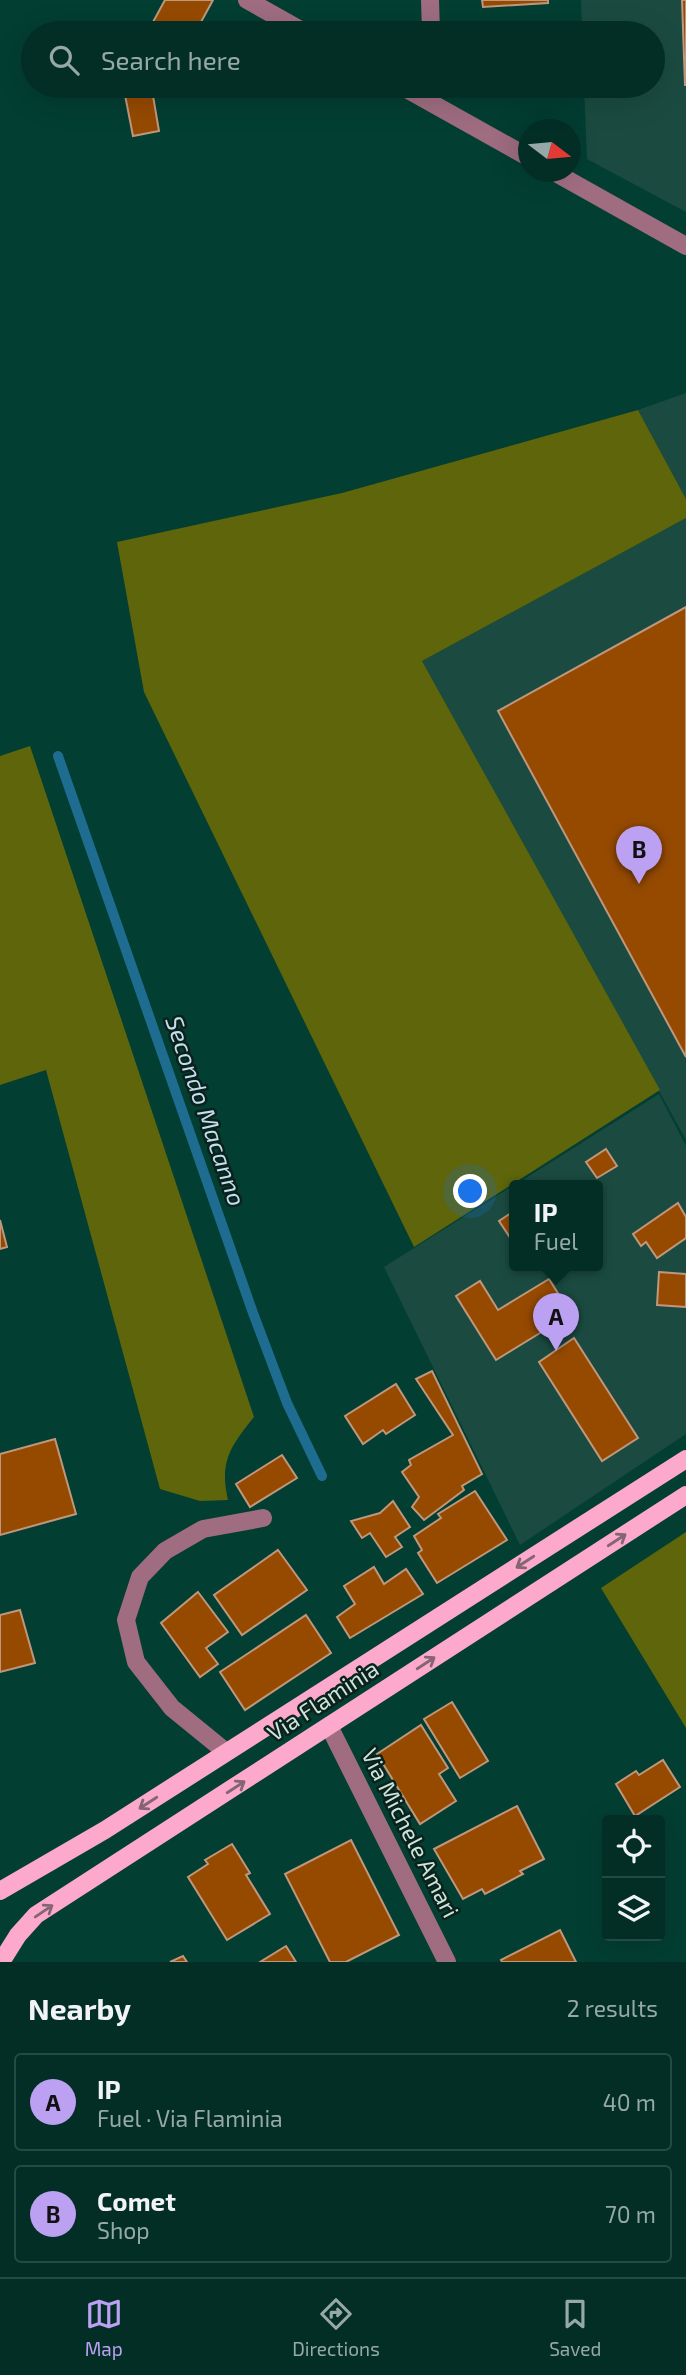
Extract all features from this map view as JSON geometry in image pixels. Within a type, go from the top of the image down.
[{"type":"main road","name":"Via Flaminia","points":[[0,1891],[105,1829],[686,1459]]},
{"type":"main road","name":"Via Flaminia","points":[[1,1962],[18,1935],[36,1915],[686,1496]]},
{"type":"street","points":[[247,0],[285,21]]},
{"type":"street","points":[[430,0],[431,21]]},
{"type":"street","points":[[438,98],[518,150]]},
{"type":"street","points":[[572,182],[686,246]]},
{"type":"street","points":[[226,1752],[172,1708],[136,1662],[126,1620],[140,1577],[165,1551],[202,1529],[262,1518]]},
{"type":"street","name":"Via Michele Amari","points":[[330,1726],[446,1962]]},
{"type":"shaded area","points":[[581,0],[686,0],[686,212],[587,159],[584,98],[665,98],[665,21],[582,21]]},
{"type":"shaded area","points":[[686,393],[686,499],[638,410]]},
{"type":"shaded area","points":[[686,518],[686,1140],[422,661]]},
{"type":"shaded area","points":[[659,1094],[686,1146],[686,1434],[520,1545],[384,1267],[509,1188],[509,1271],[603,1271],[603,1180],[523,1180]]},
{"type":"green space","points":[[638,410],[686,499],[686,518],[422,661],[660,1090],[519,1180],[509,1180],[509,1186],[414,1247],[144,692],[117,542],[342,493]]},
{"type":"green space","points":[[30,746],[254,1417],[233,1446],[226,1464],[228,1500],[200,1501],[160,1489],[46,1070],[0,1085],[0,756]]},
{"type":"green space","points":[[686,1532],[686,1728],[601,1588]]},
{"type":"building","points":[[165,0],[213,0],[202,21],[154,21]]},
{"type":"building","points":[[482,0],[548,0],[548,3],[483,7]]},
{"type":"building","points":[[682,0],[686,0],[686,85],[685,85]]},
{"type":"building","points":[[126,98],[153,98],[159,131],[133,136]]},
{"type":"building","points":[[686,607],[686,1057],[498,711]]},
{"type":"building","points":[[606,1149],[617,1166],[597,1178],[586,1162]]},
{"type":"building","points":[[678,1203],[686,1217],[686,1238],[657,1258],[646,1242],[641,1246],[633,1234]]},
{"type":"building","points":[[509,1214],[509,1236],[499,1221]]},
{"type":"building","points":[[0,1220],[7,1247],[0,1249]]},
{"type":"building","points":[[659,1272],[686,1274],[686,1307],[657,1305]]},
{"type":"building","points":[[549,1279],[571,1314],[496,1360],[456,1296],[480,1281],[498,1310]]},
{"type":"building","points":[[574,1338],[638,1438],[602,1461],[539,1362]]},
{"type":"building","points":[[432,1371],[482,1474],[462,1486],[464,1490],[424,1520],[412,1507],[419,1497],[402,1472],[411,1465],[409,1460],[453,1435],[416,1379]]},
{"type":"building","points":[[396,1384],[415,1415],[386,1434],[383,1430],[363,1444],[345,1416]]},
{"type":"building","points":[[55,1439],[76,1514],[0,1535],[0,1454]]},
{"type":"building","points":[[282,1455],[297,1478],[250,1507],[236,1484]]},
{"type":"building","points":[[475,1491],[507,1540],[437,1583],[418,1553],[422,1550],[414,1536],[441,1518],[438,1514]]},
{"type":"building","points":[[393,1501],[410,1527],[395,1537],[402,1547],[386,1557],[370,1533],[362,1538],[351,1521],[380,1513]]},
{"type":"building","points":[[278,1550],[307,1590],[242,1635],[214,1595]]},
{"type":"building","points":[[374,1567],[384,1584],[406,1569],[423,1594],[350,1638],[337,1617],[355,1604],[344,1586]]},
{"type":"building","points":[[198,1592],[228,1632],[206,1648],[218,1664],[200,1677],[161,1623]]},
{"type":"building","points":[[20,1610],[35,1663],[0,1672],[0,1615]]},
{"type":"building","points":[[306,1615],[331,1653],[245,1710],[220,1672]]},
{"type":"building","points":[[452,1702],[488,1761],[460,1778],[424,1719]]},
{"type":"building","points":[[421,1725],[448,1768],[439,1774],[456,1801],[420,1824],[377,1754]]},
{"type":"building","points":[[663,1760],[680,1787],[634,1815],[616,1784],[636,1771],[639,1775]]},
{"type":"building","points":[[517,1806],[544,1859],[520,1871],[523,1874],[485,1894],[482,1889],[463,1899],[434,1849]]},
{"type":"building","points":[[351,1840],[399,1935],[346,1962],[330,1962],[285,1874]]},
{"type":"building","points":[[232,1844],[250,1873],[246,1875],[270,1914],[227,1940],[188,1877],[208,1864],[205,1860]]},
{"type":"building","points":[[560,1930],[576,1962],[502,1962],[501,1960]]},
{"type":"building","points":[[286,1946],[296,1962],[260,1962]]},
{"type":"building","points":[[183,1956],[187,1962],[170,1962]]},
{"type":"waterway","name":"Secondo Macanno","points":[[58,756],[253,1313],[287,1403],[322,1476]]},
{"type":"place","name":"Comet","points":[[639,884]]},
{"type":"place","name":"IP","points":[[556,1351]]}]
